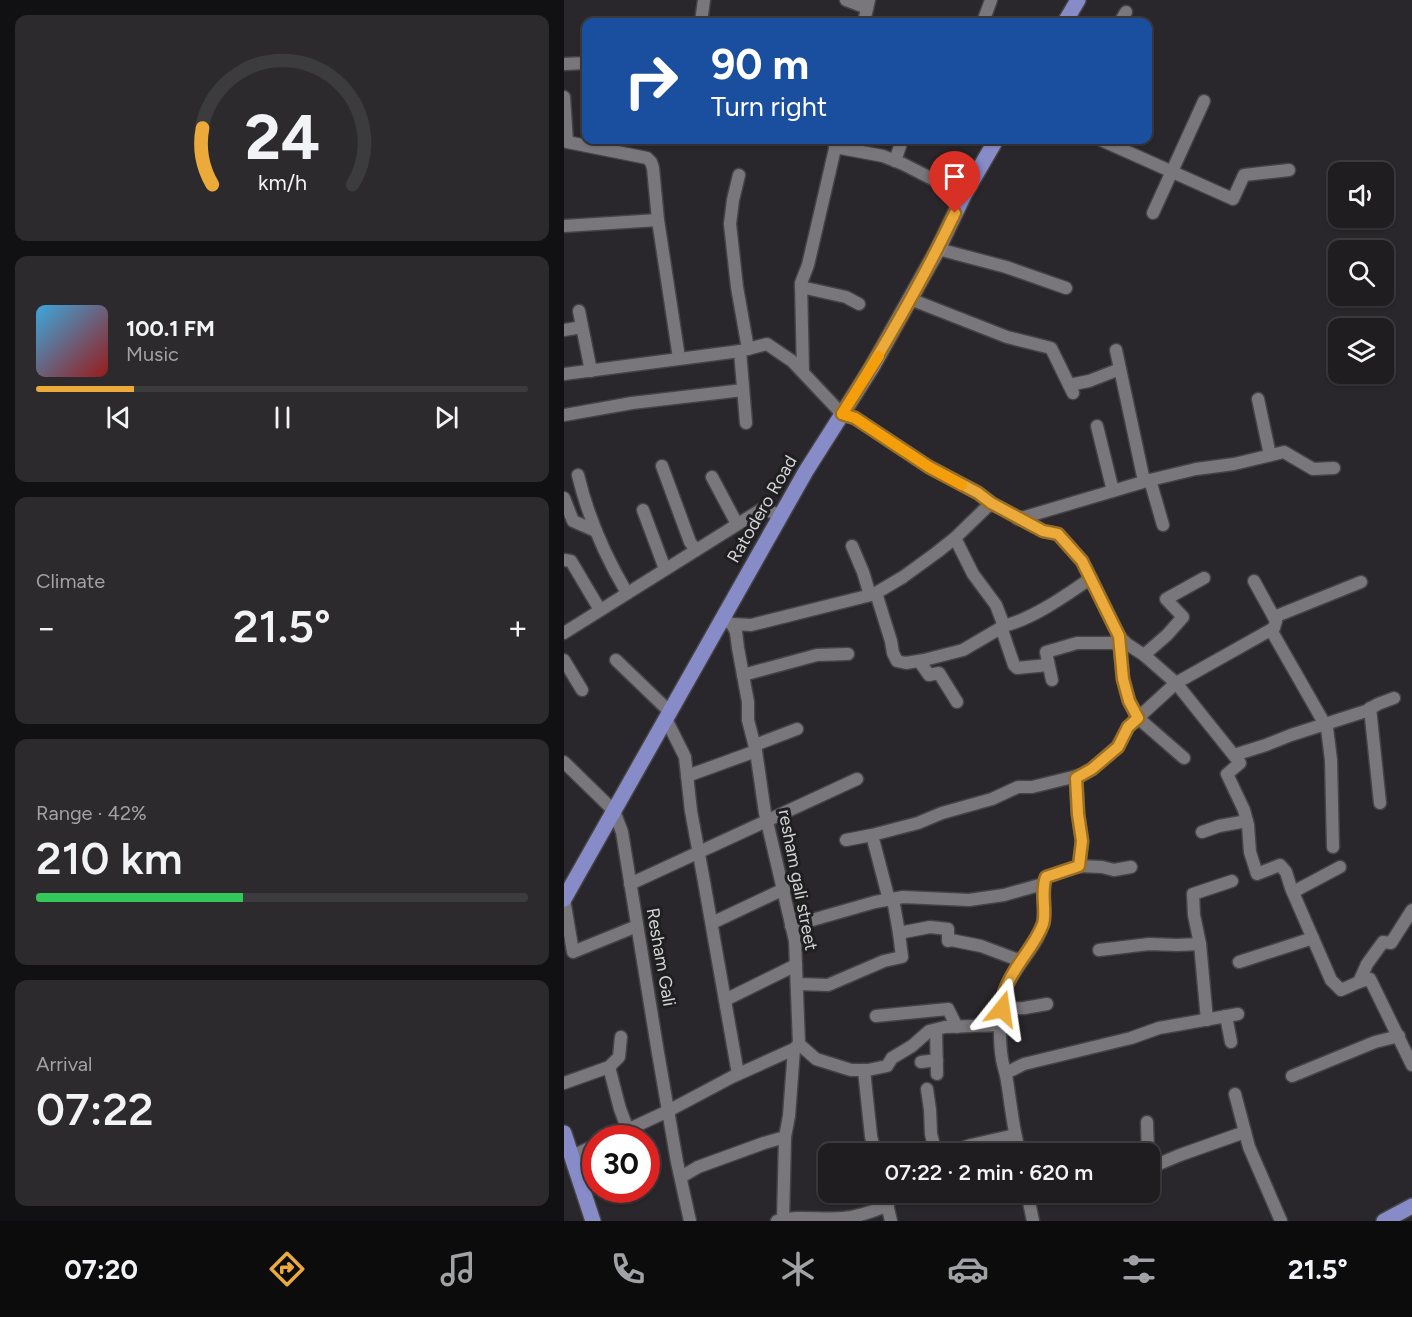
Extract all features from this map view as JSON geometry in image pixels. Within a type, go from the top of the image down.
[{"type":"main road","points":[[1067,18],[1077,0]]},
{"type":"main road","name":"Ratodero Road","points":[[564,899],[668,716],[727,622],[781,515],[872,367],[994,144]]},
{"type":"main road","points":[[564,1133],[593,1221]]},
{"type":"main road","points":[[1384,1221],[1412,1206]]},
{"type":"street","points":[[702,18],[704,0]]},
{"type":"street","points":[[846,0],[868,4]]},
{"type":"street","points":[[984,18],[991,0]]},
{"type":"street","points":[[564,64],[582,63]]},
{"type":"street","points":[[564,97],[567,142],[647,159],[651,162],[680,358]]},
{"type":"street","points":[[1153,213],[1204,101]]},
{"type":"street","points":[[803,372],[801,283],[808,265],[836,144]]},
{"type":"street","points":[[840,144],[903,164],[964,195]]},
{"type":"street","points":[[895,161],[901,144]]},
{"type":"street","points":[[1110,144],[1233,200],[1244,175],[1288,170]]},
{"type":"street","points":[[739,175],[730,224],[744,350],[743,390],[746,423]]},
{"type":"street","points":[[564,226],[658,220]]},
{"type":"street","points":[[938,249],[1006,267],[1066,288]]},
{"type":"street","points":[[801,287],[846,297],[859,304]]},
{"type":"street","points":[[910,299],[1007,337],[1051,348],[1071,389],[1120,369]]},
{"type":"street","points":[[579,311],[591,370]]},
{"type":"street","points":[[564,330],[582,327]]},
{"type":"street","points":[[564,374],[744,350],[767,344],[792,361],[842,414],[855,418],[929,467],[978,493],[1018,519],[1043,531],[1058,534],[1082,561],[1119,640],[1123,679],[1129,701],[1138,718],[1184,758]]},
{"type":"street","points":[[1116,350],[1147,480],[1163,525]]},
{"type":"street","points":[[564,416],[632,404],[743,390]]},
{"type":"street","points":[[1258,399],[1270,455]]},
{"type":"street","points":[[1097,426],[1113,490]]},
{"type":"street","points":[[1018,519],[1147,480],[1284,452],[1313,469],[1334,468]]},
{"type":"street","points":[[662,466],[690,542],[696,550]]},
{"type":"street","points":[[578,475],[585,503],[610,566],[627,593]]},
{"type":"street","points":[[712,477],[736,524]]},
{"type":"street","points":[[564,498],[573,522],[596,531]]},
{"type":"street","points":[[727,622],[751,625],[873,594],[911,571],[955,538],[991,503]]},
{"type":"street","points":[[564,633],[762,509],[781,515]]},
{"type":"street","points":[[644,510],[665,569]]},
{"type":"street","points":[[955,538],[973,574],[996,605],[1014,665],[1017,668],[1048,665]]},
{"type":"street","points":[[852,546],[888,630],[893,653],[897,661],[906,663],[963,650],[1002,626],[1047,606],[1090,578]]},
{"type":"street","points":[[564,560],[571,561],[600,610]]},
{"type":"street","points":[[1144,655],[1183,617],[1166,599],[1204,578]]},
{"type":"street","points":[[1079,866],[1082,841],[1076,778],[1104,760],[1118,747],[1128,727],[1176,683],[1274,628],[1276,621],[1254,581]]},
{"type":"street","points":[[1274,617],[1361,582]]},
{"type":"street","name":"resham gali street","points":[[727,622],[736,632],[748,702],[748,720],[767,820],[795,941],[796,1046],[785,1137],[781,1220]]},
{"type":"street","points":[[1271,630],[1327,728],[1331,760],[1333,847]]},
{"type":"street","points":[[1052,680],[1046,652],[1077,643],[1119,640],[1144,655],[1176,683],[1240,763],[1227,774],[1244,810],[1257,874],[1280,865],[1286,872],[1330,980],[1341,990],[1370,979],[1412,1065]]},
{"type":"street","points":[[743,675],[817,655],[848,654]]},
{"type":"street","points":[[564,660],[582,690]]},
{"type":"street","points":[[616,660],[668,716],[685,757],[691,811],[738,1074]]},
{"type":"street","points":[[919,661],[929,675],[939,673],[957,702]]},
{"type":"street","points":[[1234,755],[1394,698]]},
{"type":"street","points":[[1370,708],[1380,803]]},
{"type":"street","points":[[687,776],[797,729]]},
{"type":"street","points":[[564,762],[614,811]]},
{"type":"street","points":[[846,840],[918,823],[942,813],[992,799],[1018,787],[1032,787],[1083,774]]},
{"type":"street","points":[[630,884],[857,779]]},
{"type":"street","name":"Resham Gali","points":[[614,811],[621,832],[668,1111],[690,1221]]},
{"type":"street","points":[[1202,832],[1247,821]]},
{"type":"street","points":[[797,984],[828,985],[884,961],[902,957],[891,899],[872,835]]},
{"type":"street","points":[[1017,1143],[1002,1058],[1000,1025],[1004,992],[1044,921],[1043,885],[1046,877],[1079,866],[1114,870],[1131,867]]},
{"type":"street","points":[[1293,892],[1340,867]]},
{"type":"street","points":[[1207,1020],[1193,894],[1232,881]]},
{"type":"street","points":[[792,926],[891,899],[910,897],[969,900],[1004,895],[1043,885]]},
{"type":"street","points":[[712,923],[784,889]]},
{"type":"street","points":[[564,899],[569,954],[637,926]]},
{"type":"street","points":[[1359,982],[1367,964],[1383,942],[1391,943],[1412,910]]},
{"type":"street","points":[[899,933],[930,927],[948,928],[948,941],[981,946],[1021,961]]},
{"type":"street","points":[[1239,962],[1313,938]]},
{"type":"street","points":[[1099,950],[1149,944],[1200,944]]},
{"type":"street","points":[[725,1000],[796,966]]},
{"type":"street","points":[[1002,1009],[1047,1004]]},
{"type":"street","points":[[876,1016],[948,1009],[957,1027]]},
{"type":"street","points":[[1006,1073],[1024,1064],[1131,1038],[1159,1028],[1232,1015],[1231,1042]]},
{"type":"street","points":[[639,1125],[796,1046],[816,1059],[851,1070],[864,1070],[886,1066],[892,1058],[912,1046],[929,1031],[945,1027],[1000,1025]]},
{"type":"street","points":[[936,1030],[937,1074]]},
{"type":"street","points":[[1292,1076],[1375,1042],[1399,1036]]},
{"type":"street","points":[[564,1083],[609,1067],[619,1057],[621,1037]]},
{"type":"street","points":[[921,1062],[937,1060]]},
{"type":"street","points":[[609,1067],[626,1125]]},
{"type":"street","points":[[864,1070],[873,1143]]},
{"type":"street","points":[[927,1089],[933,1143]]},
{"type":"street","points":[[1235,1094],[1249,1147],[1281,1221]]},
{"type":"street","points":[[1147,1122],[1148,1143]]},
{"type":"street","points":[[1160,1163],[1245,1132]]},
{"type":"street","points":[[980,1143],[1015,1135]]},
{"type":"street","points":[[681,1177],[698,1167],[785,1137]]},
{"type":"street","points":[[572,1156],[582,1151]]},
{"type":"street","points":[[1029,1203],[1033,1221]]},
{"type":"street","points":[[781,1220],[859,1218],[888,1205],[891,1221]]},
{"type":"slow traffic","points":[[879,356],[842,414],[855,418],[881,437],[962,485]]},
{"type":"route","points":[[955,213],[938,249],[872,367],[842,414],[855,418],[929,467],[978,493],[1018,519],[1043,531],[1058,534],[1082,561],[1119,636],[1123,679],[1129,701],[1138,718],[1128,727],[1118,747],[1092,769],[1076,778],[1082,841],[1079,866],[1046,877],[1043,885],[1044,921],[1036,938],[1013,973],[1004,992],[1002,1009]]}]
